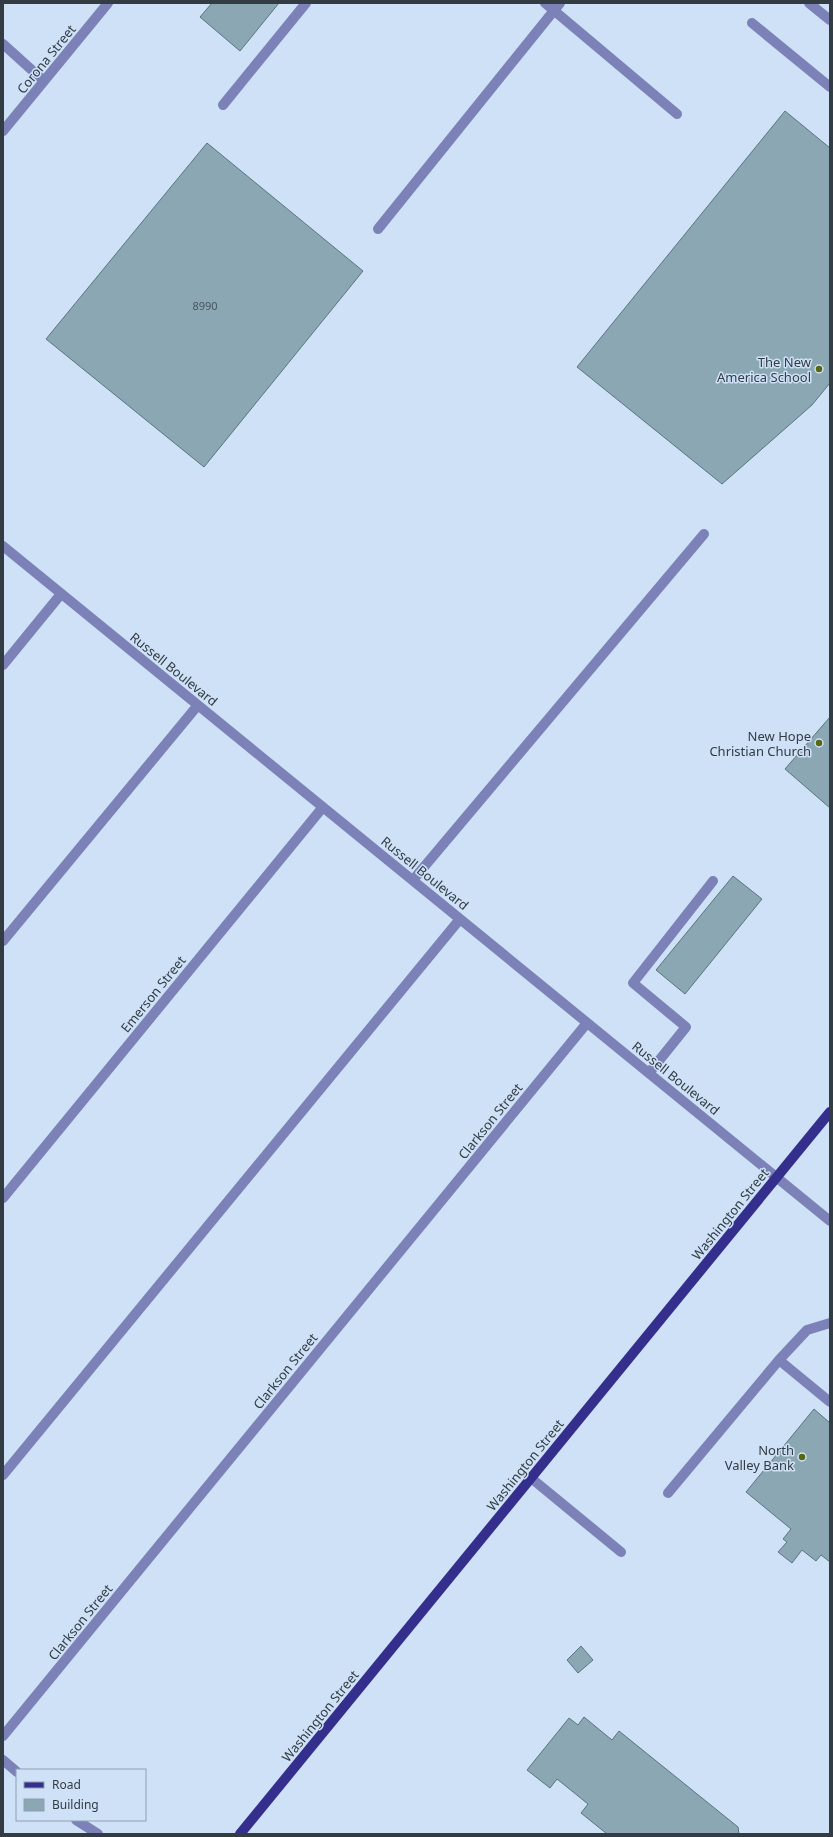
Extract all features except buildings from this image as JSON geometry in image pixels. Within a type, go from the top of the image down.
[{"type":"main road","name":"Washington Street","points":[[240,1834],[830,1112]]},
{"type":"street","name":"Corona Street","points":[[3,131],[108,3]]},
{"type":"street","points":[[223,105],[306,3]]},
{"type":"street","points":[[545,3],[557,7],[677,114]]},
{"type":"street","points":[[809,3],[830,20]]},
{"type":"street","points":[[378,229],[557,7]]},
{"type":"street","points":[[752,23],[830,87]]},
{"type":"street","points":[[3,44],[44,82]]},
{"type":"street","points":[[413,880],[704,534]]},
{"type":"street","name":"Russell Boulevard","points":[[3,546],[830,1221]]},
{"type":"street","points":[[3,665],[61,594]]},
{"type":"street","points":[[3,941],[198,705]]},
{"type":"street","name":"Emerson Street","points":[[3,1198],[323,807]]},
{"type":"street","points":[[649,1073],[686,1027],[633,983],[713,881]]},
{"type":"street","points":[[3,1475],[460,919]]},
{"type":"street","name":"Clarkson Street","points":[[3,1736],[587,1023]]},
{"type":"street","points":[[668,1493],[779,1360],[807,1330],[830,1323]]},
{"type":"street","points":[[779,1360],[830,1402]]},
{"type":"street","points":[[531,1478],[621,1552]]},
{"type":"street","points":[[3,1760],[16,1771]]},
{"type":"street","points":[[78,1821],[98,1834]]},
{"type":"place","name":"The New America School","points":[[819,369]]},
{"type":"place","name":"New Hope Christian Church","points":[[819,743]]},
{"type":"place","name":"North Valley Bank","points":[[802,1457]]}]
